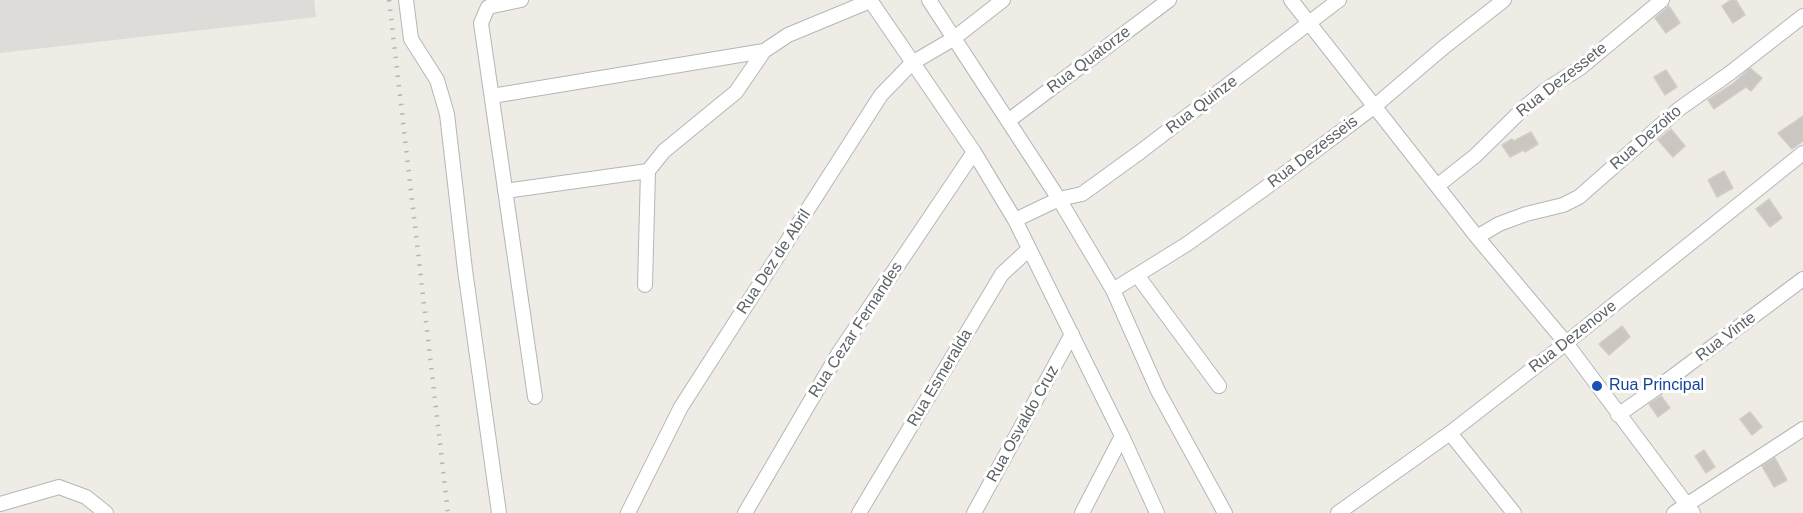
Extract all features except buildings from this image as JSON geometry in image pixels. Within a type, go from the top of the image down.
[{"type":"street","points":[[406,0],[411,39],[437,80],[447,114],[465,270],[499,513]]},
{"type":"street","points":[[521,0],[488,7],[481,23],[536,397]]},
{"type":"street","points":[[929,0],[1059,199],[1113,290],[1158,391],[1225,513]]},
{"type":"street","name":"Rua Dez de Abril","points":[[628,513],[681,407],[882,95],[912,63],[953,39],[1003,0]]},
{"type":"street","name":"Rua Quatorze","points":[[1008,121],[1170,0]]},
{"type":"street","points":[[1291,0],[1477,237],[1566,343],[1690,509]]},
{"type":"street","name":"Rua Quinze","points":[[1015,220],[1059,199],[1076,196],[1090,188],[1340,0]]},
{"type":"street","name":"Rua Dezesseis","points":[[1113,290],[1224,218],[1375,106],[1504,0]]},
{"type":"street","name":"Rua Dezessete","points":[[1437,186],[1475,156],[1547,89],[1580,68],[1662,0]]},
{"type":"street","points":[[645,285],[648,171],[664,151],[736,92],[764,51],[788,35],[870,1],[974,152],[1015,220],[1122,436],[1157,513]]},
{"type":"street","name":"Rua Dezoito","points":[[1477,237],[1499,224],[1526,214],[1563,205],[1579,197],[1679,109],[1730,73],[1803,16]]},
{"type":"street","points":[[492,96],[764,51]]},
{"type":"street","name":"Rua Cezar Fernandes","points":[[745,513],[838,354],[974,152]]},
{"type":"street","name":"Rua Dezenove","points":[[1348,510],[1566,343],[1803,153]]},
{"type":"street","points":[[505,190],[648,171]]},
{"type":"street","name":"Rua Esmeralda","points":[[860,513],[1002,274],[1028,250]]},
{"type":"street","points":[[1137,275],[1219,386]]},
{"type":"street","name":"Rua Vinte","points":[[1618,415],[1803,279]]},
{"type":"street","name":"Rua Osvaldo Cruz","points":[[974,513],[1072,334]]},
{"type":"street","points":[[1674,513],[1690,509],[1803,429]]},
{"type":"street","points":[[1450,433],[1514,513]]},
{"type":"street","points":[[1082,513],[1122,436]]},
{"type":"street","points":[[0,504],[59,487],[73,490],[86,497],[106,513]]},
{"type":"shaded area","points":[[0,0],[314,0],[316,17],[0,53]]},
{"type":"railway","points":[[389,0],[448,513]]},
{"type":"place","name":"Rua Principal","points":[[1597,386]]}]
